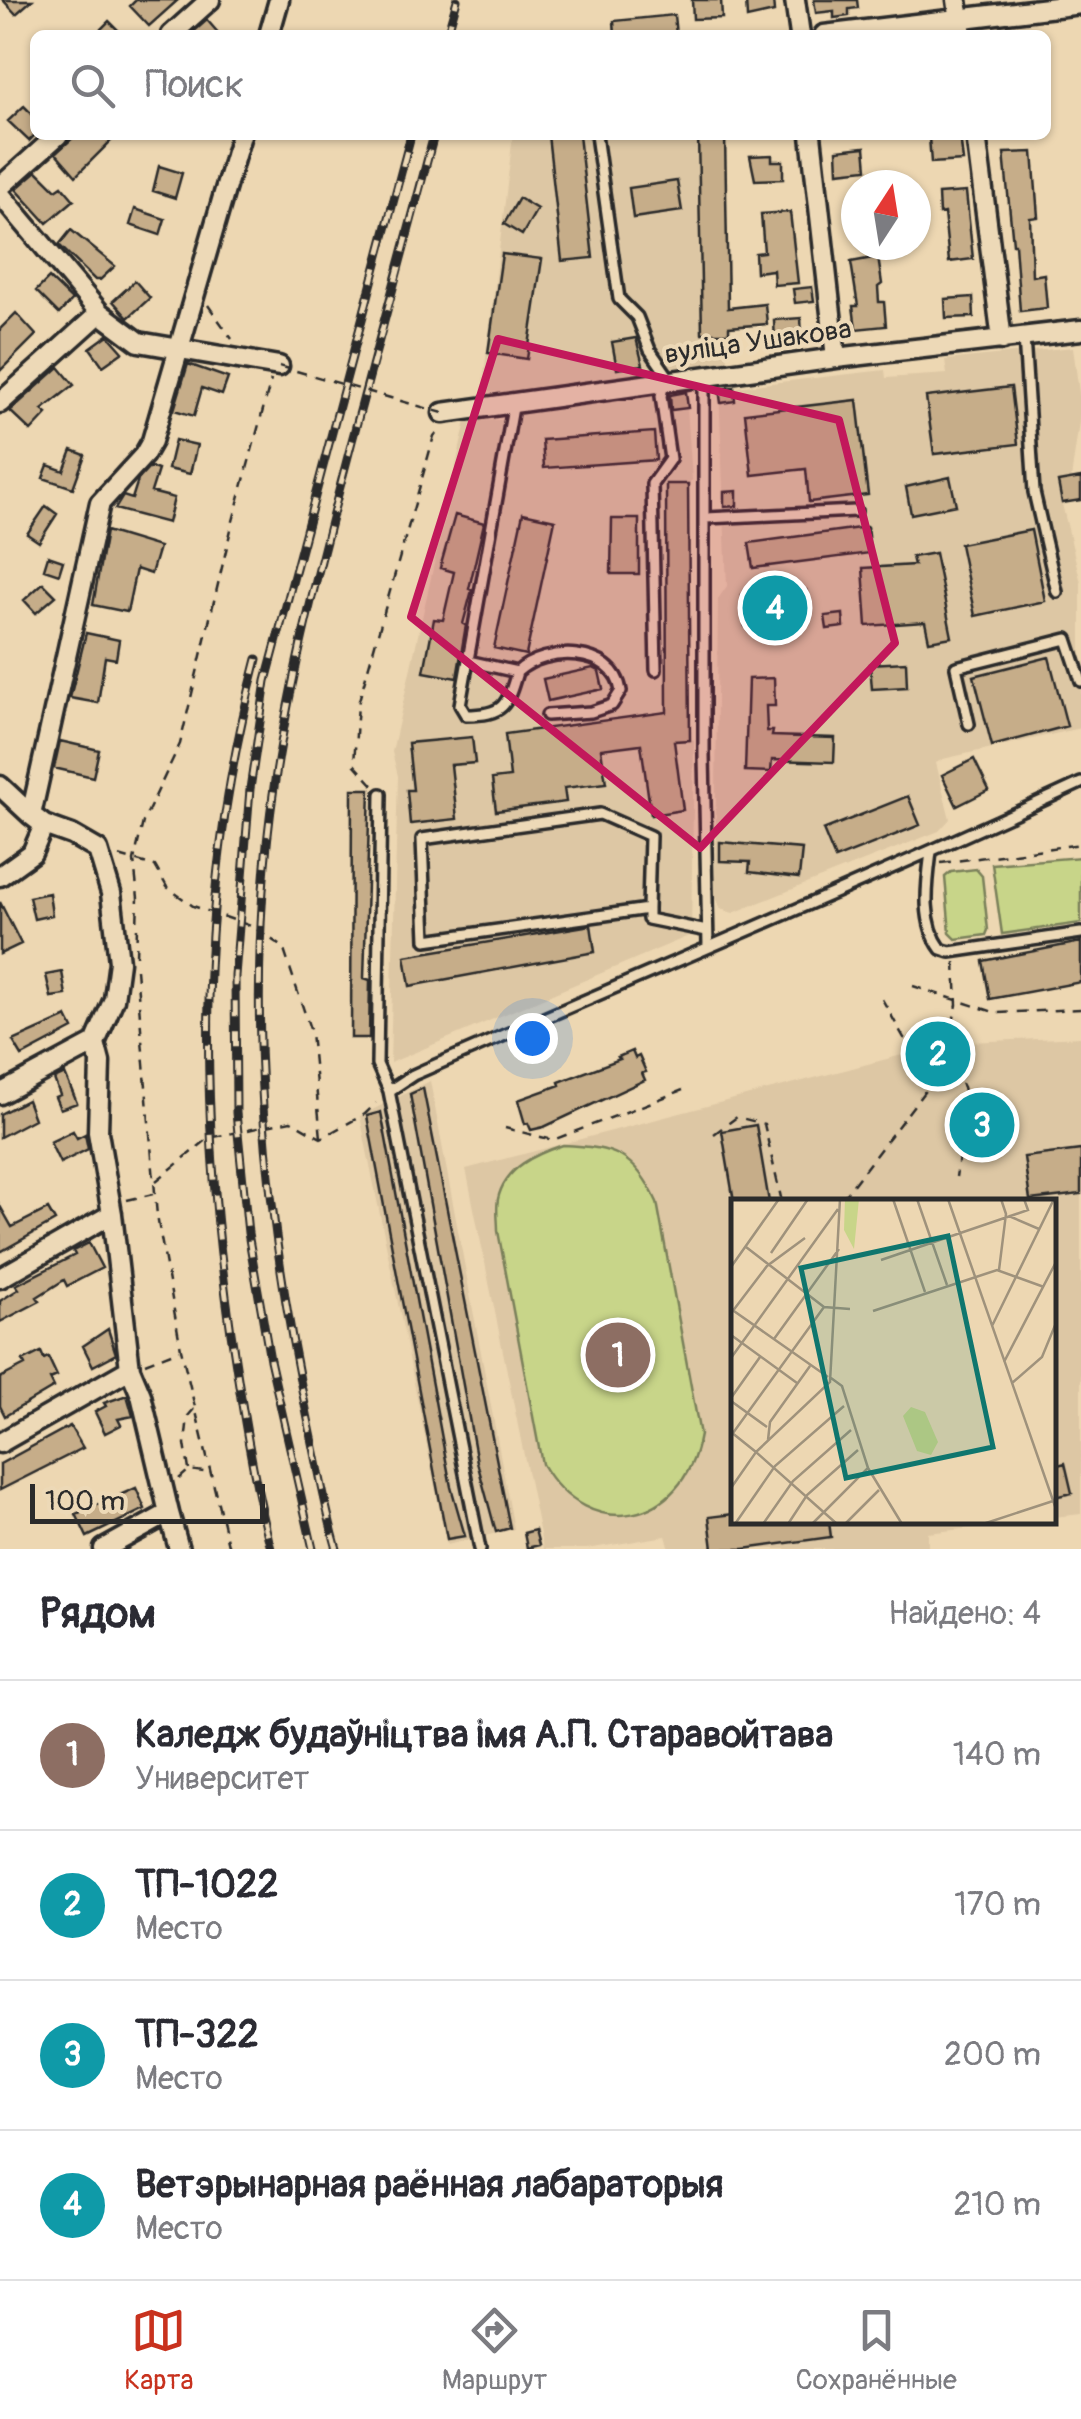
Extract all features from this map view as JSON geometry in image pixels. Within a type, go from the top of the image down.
[{"type":"street","points":[[177,30],[210,0]]},
{"type":"street","points":[[270,30],[278,0]]},
{"type":"street","points":[[795,0],[799,30]]},
{"type":"street","points":[[864,30],[1081,4]]},
{"type":"street","points":[[53,140],[0,190],[100,313],[139,342],[276,366]]},
{"type":"street","points":[[0,876],[32,853],[100,502],[152,441],[240,140]]},
{"type":"street","points":[[812,140],[836,358]]},
{"type":"street","points":[[977,140],[1002,340]]},
{"type":"street","points":[[0,404],[100,313]]},
{"type":"street","name":"вуліца Ушакова","points":[[445,418],[514,402],[836,358],[1081,330]]},
{"type":"street","points":[[0,786],[37,820],[98,850],[111,893],[119,962],[114,998],[94,1043],[0,1094]]},
{"type":"street","points":[[94,1043],[100,1062],[98,1132],[130,1370],[141,1395],[179,1549]]},
{"type":"street","points":[[0,1278],[112,1214]]},
{"type":"street","points":[[0,1443],[130,1370]]},
{"type":"street","points":[[104,1549],[167,1507]]},
{"type":"lane","points":[[597,140],[619,299],[637,318],[668,382],[660,396],[670,459],[652,484],[656,670]]},
{"type":"lane","points":[[1024,337],[1034,492],[1056,592]]},
{"type":"lane","points":[[704,378],[708,946]]},
{"type":"lane","points":[[514,402],[460,705],[466,715],[501,710],[512,694],[517,672]]},
{"type":"lane","points":[[706,518],[856,511]]},
{"type":"lane","points":[[969,724],[956,667],[1067,639],[1081,681]]},
{"type":"lane","points":[[468,661],[517,672],[538,659],[579,656],[606,663],[619,677],[621,690],[612,705],[591,712],[547,714]]},
{"type":"lane","points":[[389,1091],[414,1075],[931,852],[1081,783]]},
{"type":"lane","points":[[381,794],[377,1064],[389,1091],[480,1549]]},
{"type":"lane","points":[[648,909],[426,940],[422,839],[600,814],[650,836],[648,919],[707,931]]},
{"type":"lane","points":[[931,852],[926,895],[933,939],[941,950],[1081,934]]},
{"type":"path","points":[[200,286],[214,317],[251,361]]},
{"type":"path","points":[[229,1549],[181,1349],[154,1193],[136,974],[138,898],[134,861],[144,822],[180,744],[232,522],[276,366],[445,418],[434,436],[358,704],[354,764],[381,794]]},
{"type":"path","points":[[930,864],[1081,844]]},
{"type":"path","points":[[98,850],[156,866],[168,887],[192,906],[250,926],[283,946],[311,1032],[320,1138]]},
{"type":"path","points":[[955,951],[957,1000],[948,1061],[963,1086],[967,1103],[956,1177]]},
{"type":"path","points":[[913,986],[996,1013],[1081,1008]]},
{"type":"path","points":[[882,1000],[904,1038],[948,1043]]},
{"type":"path","points":[[842,1199],[948,1061]]},
{"type":"path","points":[[505,1128],[554,1140],[683,1090]]},
{"type":"path","points":[[320,1138],[365,1114],[389,1091]]},
{"type":"path","points":[[714,1134],[737,1118],[764,1124],[781,1199]]},
{"type":"path","points":[[155,1182],[200,1142],[238,1130],[291,1121],[320,1138]]},
{"type":"path","points":[[112,1214],[122,1202],[154,1193]]},
{"type":"path","points":[[130,1370],[181,1349]]},
{"type":"path","points":[[190,1470],[185,1444],[188,1416],[195,1408]]},
{"type":"path","points":[[167,1507],[174,1482],[190,1470],[211,1474]]},
{"type":"highlighted area","points":[[498,339],[839,420],[895,643],[700,848],[411,617]]},
{"type":"shaded area","points":[[512,140],[725,140],[729,333],[724,334],[729,366],[633,376],[537,393],[482,392]]},
{"type":"shaded area","points":[[1073,347],[1081,408],[1071,479],[1081,478],[1081,500],[1062,504],[1081,583],[1081,728],[943,759],[936,763],[950,819],[939,831],[733,913],[721,909],[715,896],[718,599],[727,586],[719,389],[885,370],[886,378],[947,374],[945,360]]},
{"type":"shaded area","points":[[686,392],[692,480],[688,484],[690,739],[694,740],[691,935],[390,1063],[398,776],[392,752],[466,421],[520,419],[521,414]]},
{"type":"shaded area","points":[[1081,1037],[1081,1514],[1056,1517],[1056,1199],[731,1199],[731,1524],[1002,1524],[928,1533],[928,1549],[670,1549],[666,1536],[587,1549],[543,1549],[466,1169],[948,1043]]},
{"type":"shaded area","points":[[430,1081],[514,1529],[447,1545],[360,1116]]},
{"type":"green space","points":[[1081,857],[1081,923],[1002,934],[992,864]]},
{"type":"green space","points":[[976,869],[982,876],[988,930],[986,935],[956,939],[950,933],[945,877],[951,872]]},
{"type":"green space","points":[[563,1145],[596,1148],[621,1156],[640,1173],[657,1202],[700,1435],[691,1466],[675,1489],[655,1505],[632,1514],[608,1514],[584,1506],[561,1489],[542,1464],[498,1231],[498,1199],[507,1178],[532,1158]]},
{"type":"building","points":[[3,0],[32,0],[16,14]]},
{"type":"building","points":[[136,0],[178,0],[149,26],[130,6]]},
{"type":"building","points":[[692,0],[721,0],[722,18],[693,19]]},
{"type":"building","points":[[746,0],[773,0],[774,12],[747,18]]},
{"type":"building","points":[[814,0],[857,0],[858,8],[849,9],[849,16],[834,18],[834,11],[816,13]]},
{"type":"building","points":[[674,15],[676,30],[615,30],[614,21]]},
{"type":"building","points":[[207,20],[216,30],[196,30]]},
{"type":"building","points":[[109,21],[118,30],[100,30]]},
{"type":"building","points":[[24,106],[30,112],[30,140],[29,141],[8,121]]},
{"type":"building","points":[[70,140],[112,140],[76,176],[56,153]]},
{"type":"building","points":[[549,140],[580,140],[593,258],[562,261]]},
{"type":"building","points":[[698,140],[725,140],[728,308],[765,304],[767,324],[729,327],[729,333],[702,333]]},
{"type":"building","points":[[929,140],[961,140],[963,161],[931,163]]},
{"type":"building","points":[[865,147],[867,169],[838,172],[837,150]]},
{"type":"building","points":[[1033,152],[1038,217],[1030,218],[1032,276],[1044,274],[1047,308],[1020,311],[1004,153]]},
{"type":"building","points":[[772,155],[772,161],[783,161],[783,179],[755,180],[750,156]]},
{"type":"building","points":[[159,166],[182,173],[175,198],[153,191]]},
{"type":"building","points":[[37,171],[56,190],[62,186],[74,200],[47,223],[16,189]]},
{"type":"building","points":[[677,181],[682,211],[633,218],[629,188]]},
{"type":"building","points":[[966,192],[973,259],[949,262],[938,194]]},
{"type":"building","points":[[519,198],[537,209],[522,235],[504,224]]},
{"type":"building","points":[[135,209],[165,219],[160,235],[130,225]]},
{"type":"building","points":[[790,212],[798,283],[774,285],[773,270],[756,272],[755,253],[764,252],[761,214]]},
{"type":"building","points":[[71,230],[115,266],[100,280],[95,280],[59,245]]},
{"type":"building","points":[[502,254],[542,259],[527,359],[488,353]]},
{"type":"building","points":[[878,260],[882,284],[878,287],[879,302],[884,302],[886,326],[856,329],[853,306],[858,306],[851,262]]},
{"type":"building","points":[[49,278],[72,300],[59,314],[36,291]]},
{"type":"building","points":[[135,281],[150,298],[128,318],[113,301]]},
{"type":"building","points":[[812,287],[814,301],[795,303],[793,289]]},
{"type":"building","points":[[973,297],[974,317],[946,318],[945,299]]},
{"type":"building","points":[[16,313],[36,335],[0,371],[0,329]]},
{"type":"building","points":[[801,318],[802,336],[793,337],[793,342],[775,343],[774,320]]},
{"type":"building","points":[[108,335],[123,352],[103,366],[90,348]]},
{"type":"building","points":[[636,338],[643,365],[617,369],[612,342]]},
{"type":"building","points":[[188,364],[228,378],[222,395],[202,388],[194,416],[174,410]]},
{"type":"building","points":[[59,367],[74,385],[42,410],[47,414],[31,431],[10,411]]},
{"type":"building","points":[[734,387],[735,401],[721,403],[719,389]]},
{"type":"building","points":[[1011,387],[1018,444],[934,454],[926,397]]},
{"type":"building","points":[[686,392],[688,408],[671,410],[670,395]]},
{"type":"building","points":[[857,400],[868,495],[809,502],[806,469],[752,475],[745,413]]},
{"type":"building","points":[[654,432],[656,460],[544,468],[542,440]]},
{"type":"building","points":[[175,440],[197,445],[190,474],[168,469]]},
{"type":"building","points":[[72,450],[85,455],[73,488],[43,478],[48,465],[64,471]]},
{"type":"building","points":[[150,467],[158,470],[151,492],[174,498],[168,523],[115,509],[123,496],[132,499],[138,480]]},
{"type":"building","points":[[950,477],[956,505],[911,514],[906,487]]},
{"type":"building","points":[[1081,478],[1081,500],[1062,503],[1058,482]]},
{"type":"building","points":[[666,484],[688,484],[690,740],[674,741],[683,810],[651,815],[641,744],[601,749],[606,783],[564,788],[566,802],[496,811],[492,779],[510,777],[505,734],[667,712]]},
{"type":"building","points":[[737,491],[737,506],[724,507],[724,492]]},
{"type":"building","points":[[46,506],[57,514],[39,542],[27,534]]},
{"type":"building","points":[[523,513],[555,520],[526,655],[494,648]]},
{"type":"building","points":[[455,515],[484,523],[469,589],[472,590],[463,624],[466,625],[457,678],[424,672],[434,619],[443,620],[454,572],[440,568]]},
{"type":"building","points":[[612,519],[639,519],[639,574],[611,574]]},
{"type":"building","points":[[867,527],[870,553],[753,568],[749,543]]},
{"type":"building","points":[[1031,530],[1045,601],[975,616],[960,544]]},
{"type":"building","points":[[106,531],[159,547],[151,574],[136,569],[127,612],[93,605]]},
{"type":"building","points":[[935,553],[952,637],[929,641],[925,622],[867,626],[863,568],[914,565],[912,557]]},
{"type":"building","points":[[48,556],[63,561],[59,574],[44,569]]},
{"type":"building","points":[[43,583],[56,596],[36,613],[24,600]]},
{"type":"building","points":[[806,590],[808,622],[745,626],[742,595]]},
{"type":"building","points":[[843,614],[844,627],[827,629],[825,616]]},
{"type":"building","points":[[86,633],[119,640],[116,659],[105,657],[98,703],[70,698]]},
{"type":"building","points":[[1049,657],[1067,726],[992,746],[974,676]]},
{"type":"building","points":[[906,662],[907,687],[872,689],[870,664]]},
{"type":"building","points":[[593,668],[599,671],[603,689],[548,701],[543,679]]},
{"type":"building","points":[[774,678],[775,706],[766,706],[767,731],[773,731],[772,736],[835,738],[834,762],[772,760],[771,772],[745,771],[748,679]]},
{"type":"building","points":[[472,737],[475,763],[451,765],[457,819],[410,824],[407,790],[413,790],[408,743]]},
{"type":"building","points":[[60,741],[99,750],[93,777],[54,768]]},
{"type":"building","points":[[974,759],[989,790],[957,806],[942,775]]},
{"type":"building","points":[[352,789],[370,789],[364,978],[370,980],[369,1038],[351,1038]]},
{"type":"building","points":[[908,796],[920,825],[835,859],[823,830]]},
{"type":"building","points":[[720,842],[802,849],[799,878],[749,872],[750,862],[720,861]]},
{"type":"building","points":[[49,893],[52,915],[34,919],[29,897]]},
{"type":"building","points":[[0,902],[21,944],[0,954]]},
{"type":"building","points":[[591,925],[595,952],[410,986],[405,956]]},
{"type":"building","points":[[1081,942],[1081,982],[990,999],[983,961]]},
{"type":"building","points":[[62,972],[66,995],[51,997],[46,975]]},
{"type":"building","points":[[67,1017],[73,1029],[22,1056],[13,1041]]},
{"type":"building","points":[[931,1047],[945,1047],[945,1061],[931,1061]]},
{"type":"building","points":[[632,1051],[635,1058],[639,1056],[645,1080],[544,1127],[531,1130],[525,1124],[518,1100]]},
{"type":"building","points":[[65,1074],[77,1103],[60,1109],[54,1079]]},
{"type":"building","points":[[423,1088],[510,1528],[496,1532],[477,1462],[410,1094]]},
{"type":"building","points":[[27,1100],[34,1119],[0,1137],[0,1114]]},
{"type":"building","points":[[381,1112],[451,1487],[465,1536],[447,1539],[367,1116]]},
{"type":"building","points":[[988,1115],[991,1133],[977,1135],[974,1118]]},
{"type":"building","points":[[756,1125],[768,1199],[733,1199],[722,1131]]},
{"type":"building","points":[[73,1131],[77,1138],[85,1134],[88,1149],[60,1163],[50,1142]]},
{"type":"building","points":[[1081,1150],[1081,1194],[1030,1199],[1024,1157]]},
{"type":"building","points":[[0,1206],[12,1227],[48,1209],[55,1221],[0,1252]]},
{"type":"building","points":[[89,1243],[102,1268],[67,1286],[64,1280],[37,1297],[40,1301],[0,1322],[0,1301],[19,1289],[16,1285],[75,1255],[73,1251]]},
{"type":"building","points":[[108,1329],[116,1354],[93,1366],[83,1346]]},
{"type":"building","points":[[41,1352],[44,1359],[48,1357],[57,1376],[50,1379],[54,1387],[5,1416],[0,1406],[0,1378]]},
{"type":"building","points":[[127,1395],[133,1416],[118,1419],[121,1425],[105,1433],[95,1412],[106,1406],[104,1403]]},
{"type":"building","points":[[70,1426],[83,1448],[0,1490],[0,1464]]},
{"type":"building","points":[[1065,1463],[1072,1493],[1056,1497],[1056,1465]]},
{"type":"building","points":[[136,1488],[145,1509],[87,1537],[76,1514]]},
{"type":"building","points":[[731,1514],[731,1524],[829,1524],[831,1537],[744,1549],[713,1549],[709,1517]]},
{"type":"building","points":[[535,1530],[539,1545],[527,1548],[524,1533]]},
{"type":"railway","points":[[448,30],[457,0]]},
{"type":"railway","points":[[313,1549],[270,1360],[248,1233],[236,1113],[235,976],[250,789],[266,681],[410,140]]},
{"type":"railway","points":[[337,1549],[293,1345],[270,1186],[260,1027],[265,867],[281,743],[308,613],[433,140]]},
{"type":"railway","points":[[257,659],[223,828],[209,995],[209,1078],[220,1247],[231,1333],[253,1469],[271,1549]]},
{"type":"place","name":"Ветэрынарная раённая лабараторыя","points":[[775,608]]},
{"type":"place","name":"ТП-1022","points":[[938,1054]]},
{"type":"place","name":"ТП-322","points":[[982,1125]]},
{"type":"place","name":"Каледж будаўніцтва імя А.П. Старавойтава","points":[[618,1355]]}]
